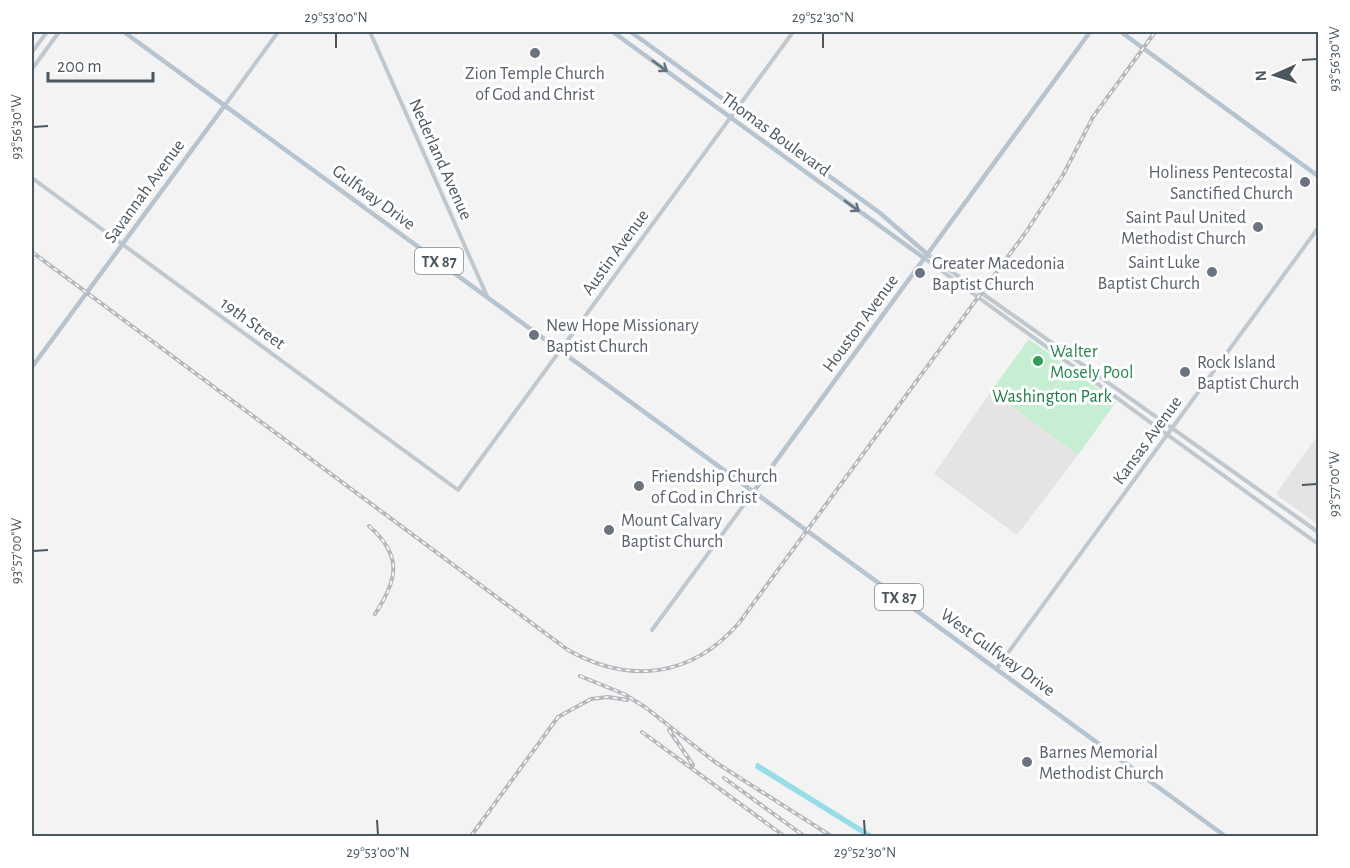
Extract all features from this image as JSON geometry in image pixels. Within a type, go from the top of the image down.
[{"type":"main road","name":"Gulfway Drive","points":[[124,32],[754,491]]},
{"type":"main road","name":"Thomas Boulevard","points":[[613,32],[925,256]]},
{"type":"main road","name":"Thomas Boulevard","points":[[631,32],[880,213],[925,256]]},
{"type":"main road","name":"Houston Avenue","points":[[754,491],[1090,32]]},
{"type":"main road","points":[[1121,32],[1318,176]]},
{"type":"main road","name":"Savannah Avenue","points":[[32,366],[225,105]]},
{"type":"main road","name":"West Gulfway Drive","points":[[754,491],[1225,837]]},
{"type":"street","points":[[32,52],[47,32]]},
{"type":"street","points":[[32,69],[59,32]]},
{"type":"street","name":"Savannah Avenue","points":[[225,105],[278,32]]},
{"type":"street","name":"Nederland Avenue","points":[[370,32],[487,297]]},
{"type":"street","name":"Austin Avenue","points":[[458,490],[793,32]]},
{"type":"street","name":"19th Street","points":[[32,178],[458,490]]},
{"type":"street","name":"Kansas Avenue","points":[[997,668],[1318,228]]},
{"type":"street","points":[[925,256],[1318,532]]},
{"type":"street","points":[[925,256],[1318,544]]},
{"type":"street","name":"Houston Avenue","points":[[652,630],[754,491]]},
{"type":"shaded area","points":[[991,391],[1078,455],[1017,535],[934,474]]},
{"type":"shaded area","points":[[1318,435],[1318,525],[1276,494]]},
{"type":"green space","name":"Washington Park","points":[[1029,339],[1116,402],[1078,455],[991,391]]},
{"type":"water","points":[[756,763],[875,836],[865,836],[755,768]]},
{"type":"railway","points":[[32,252],[568,650],[591,661],[614,668],[637,671],[659,670],[681,665],[701,655],[721,641],[739,623],[1026,232],[1063,175],[1093,117],[1155,32]]},
{"type":"railway","points":[[369,526],[388,547],[393,568],[389,590],[375,614]]},
{"type":"railway","points":[[580,676],[624,694],[645,707],[715,762],[831,836]]},
{"type":"railway","points":[[471,836],[558,717],[591,699],[608,697],[627,700]]},
{"type":"railway","points":[[669,730],[693,765]]},
{"type":"railway","points":[[642,732],[784,836]]},
{"type":"railway","points":[[724,778],[804,836]]},
{"type":"place","name":"Zion Temple Church of God and Christ","points":[[535,53]]},
{"type":"place","name":"Holiness Pentecostal Sanctified Church","points":[[1305,182]]},
{"type":"place","name":"Saint Paul United Methodist Church","points":[[1258,227]]},
{"type":"place","name":"Saint Luke Baptist Church","points":[[1212,272]]},
{"type":"place","name":"Greater Macedonia Baptist Church","points":[[920,273]]},
{"type":"place","name":"New Hope Missionary Baptist Church","points":[[534,335]]},
{"type":"place","name":"Walter Mosely Pool","points":[[1038,361]]},
{"type":"place","name":"Rock Island Baptist Church","points":[[1185,372]]},
{"type":"place","name":"Friendship Church of God in Christ","points":[[639,486]]},
{"type":"place","name":"Mount Calvary Baptist Church","points":[[609,530]]},
{"type":"place","name":"Barnes Memorial Methodist Church","points":[[1027,762]]}]
